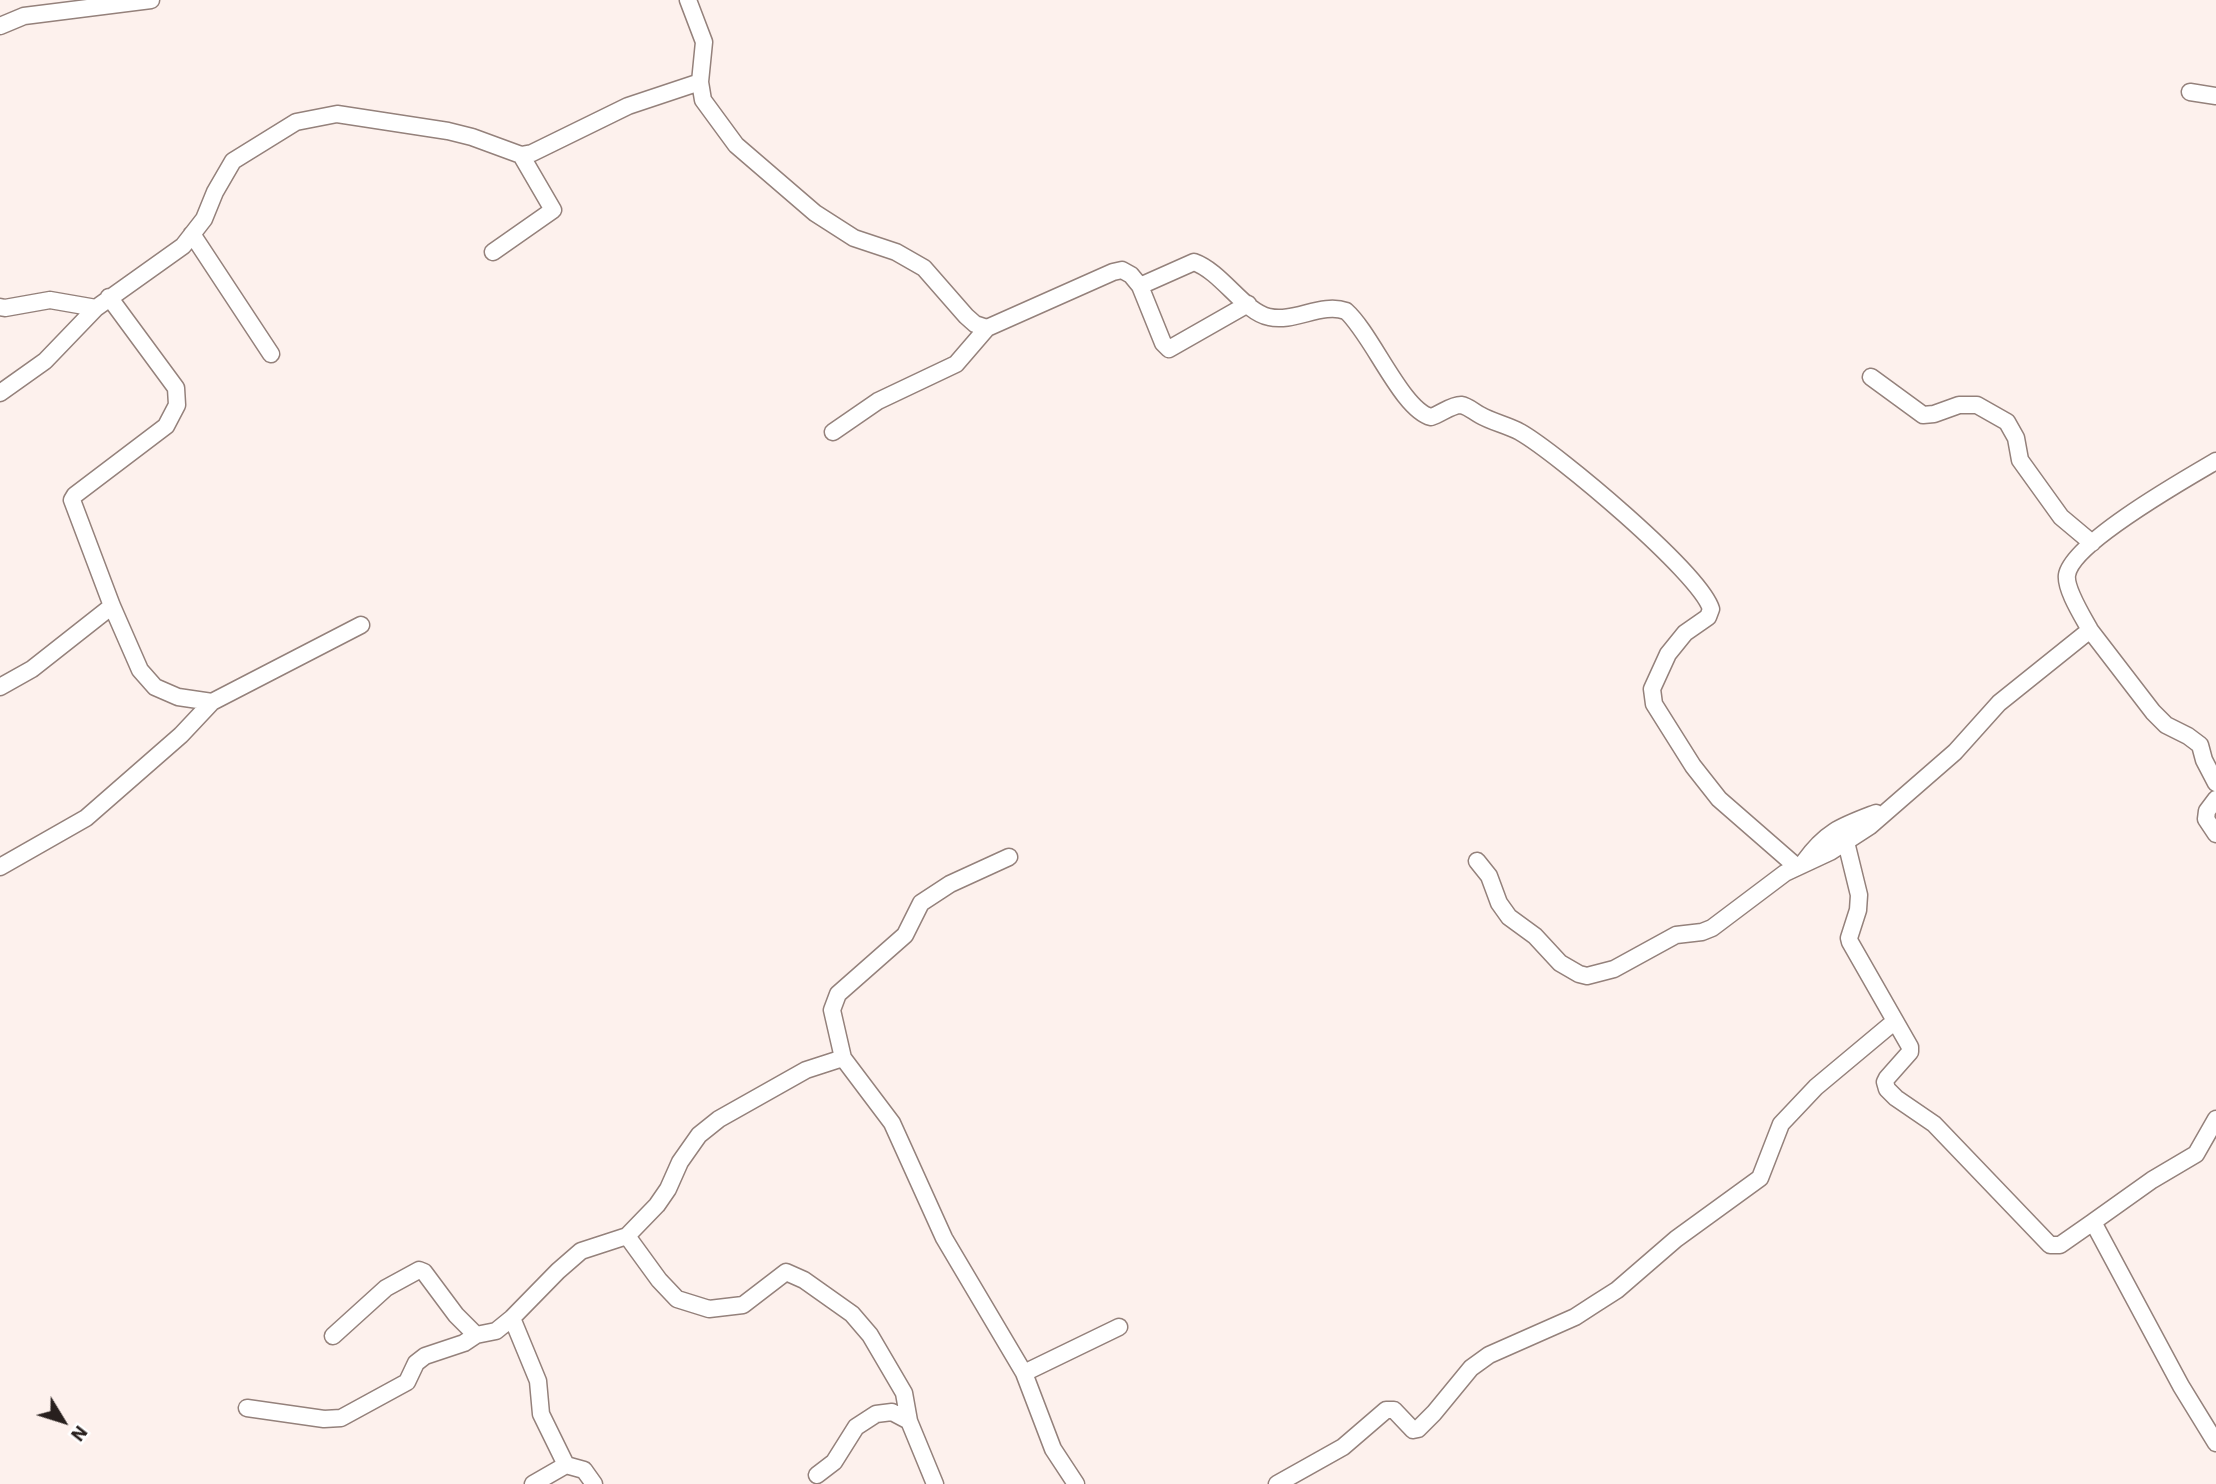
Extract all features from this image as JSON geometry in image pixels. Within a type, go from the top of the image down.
[{"type":"street","points":[[0,26],[24,16],[152,0]]},
{"type":"street","points":[[688,0],[704,42],[700,82],[703,100],[736,145],[815,213],[855,238],[896,252],[924,268],[966,316],[975,324],[988,328]]},
{"type":"street","points":[[0,393],[45,361],[109,297],[183,246],[204,219],[215,192],[233,161],[296,122],[337,114],[472,136],[521,155],[532,153],[628,106],[700,82]]},
{"type":"street","points":[[2190,92],[2216,96]]},
{"type":"street","points":[[493,252],[553,210],[521,155]]},
{"type":"street","points":[[192,234],[271,354]]},
{"type":"street","points":[[1140,286],[1194,262],[1213,272],[1248,304],[1268,317],[1282,318],[1332,309],[1346,311],[1416,410],[1431,417],[1459,405],[1466,406],[1481,416],[1518,430],[1542,446],[1611,503],[1687,573],[1709,601],[1711,609],[1704,621],[1685,633],[1668,654],[1652,689],[1654,704],[1693,766],[1719,799],[1800,866]]},
{"type":"street","points":[[833,432],[878,401],[956,364],[988,328],[1113,272],[1122,270],[1132,275],[1140,286],[1163,343],[1170,349],[1248,304]]},
{"type":"street","points":[[109,297],[176,388],[177,405],[166,426],[72,500],[112,606],[140,670],[155,687],[178,697],[212,702]]},
{"type":"street","points":[[0,307],[50,300],[96,308]]},
{"type":"street","points":[[1871,377],[1923,415],[1959,405],[1977,405],[2007,422],[2016,438],[2020,460],[2061,517],[2092,543]]},
{"type":"street","points":[[2216,461],[2155,497],[2092,543],[2067,575],[2076,606],[2090,629],[2153,712],[2166,724],[2200,745],[2203,761],[2216,783]]},
{"type":"street","points":[[0,687],[32,669],[112,606]]},
{"type":"street","points":[[0,867],[86,818],[181,735],[212,702],[361,625]]},
{"type":"street","points":[[1477,861],[1489,876],[1499,903],[1509,918],[1535,936],[1560,963],[1587,976],[1614,969],[1676,935],[1712,928],[1786,873],[1846,842],[1892,807],[1955,752],[1999,703],[2090,629]]},
{"type":"street","points":[[2216,799],[2206,815],[2216,834]]},
{"type":"street","points":[[1800,866],[1817,844],[1830,833],[1892,807]]},
{"type":"street","points":[[1846,842],[1859,895],[1858,910],[1849,939],[1910,1047],[1910,1052],[1885,1082],[1887,1089],[1909,1110],[1934,1124],[2050,1245],[2060,1245],[2152,1180],[2196,1154],[2216,1119]]},
{"type":"street","points":[[1009,857],[950,884],[921,903],[907,932],[838,994],[832,1010],[843,1058],[892,1123],[944,1238],[1024,1373],[1053,1449],[1076,1484]]},
{"type":"street","points":[[1277,1484],[1343,1447],[1386,1410],[1394,1410],[1413,1430],[1418,1429],[1471,1368],[1489,1355],[1575,1317],[1617,1290],[1676,1239],[1760,1178],[1781,1124],[1816,1087],[1895,1020]]},
{"type":"street","points":[[247,1408],[324,1419],[341,1418],[407,1382],[412,1368],[425,1356],[464,1343],[476,1335],[496,1331],[581,1251],[628,1236],[657,1205],[668,1189],[680,1162],[699,1135],[719,1119],[806,1070],[843,1058]]},
{"type":"street","points":[[2093,1222],[2181,1386],[2216,1443]]},
{"type":"street","points":[[628,1236],[659,1280],[677,1298],[709,1309],[743,1305],[786,1272],[804,1280],[852,1314],[870,1335],[904,1393],[909,1421],[935,1484]]},
{"type":"street","points":[[333,1336],[386,1288],[419,1270],[424,1272],[456,1315],[476,1335]]},
{"type":"street","points":[[512,1318],[538,1381],[541,1415],[566,1465]]},
{"type":"street","points":[[1024,1373],[1119,1327]]},
{"type":"street","points":[[817,1475],[834,1462],[856,1427],[876,1415],[892,1412],[909,1421]]},
{"type":"street","points":[[533,1484],[566,1465],[584,1470],[594,1484]]}]
